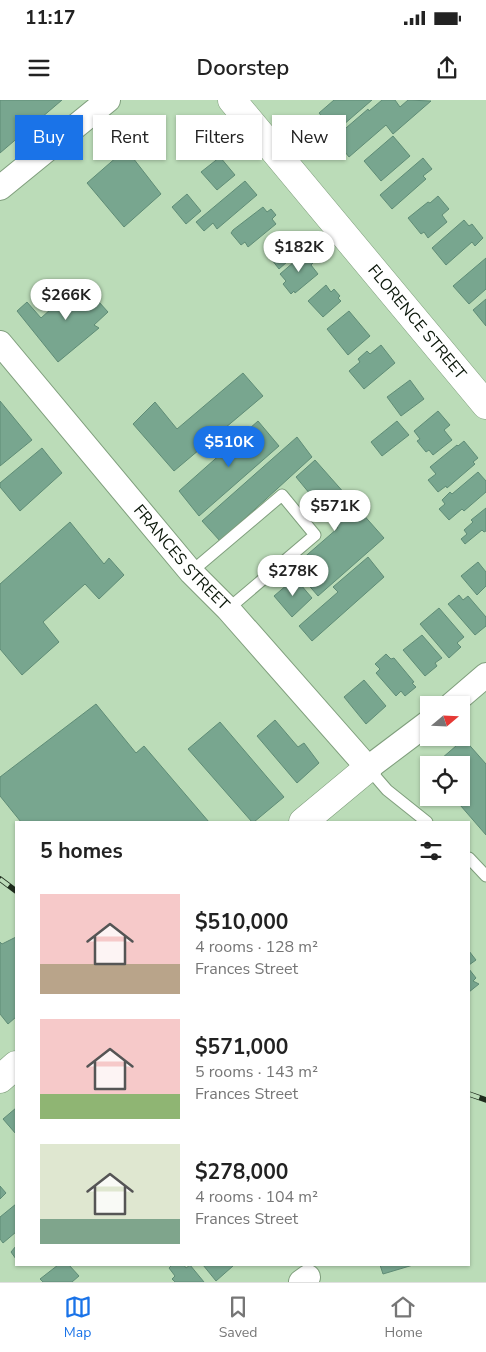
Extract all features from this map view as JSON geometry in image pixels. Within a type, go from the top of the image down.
[{"type":"main road","name":"FLORENCE STREET","points":[[232,100],[486,405]]},
{"type":"main road","points":[[304,821],[368,768]]},
{"type":"main road","points":[[0,1079],[15,1066]]},
{"type":"street","points":[[0,188],[108,100]]},
{"type":"street","name":"FRANCES STREET","points":[[0,343],[191,572],[228,609],[368,768]]},
{"type":"street","points":[[461,696],[486,675]]},
{"type":"street","points":[[368,768],[420,729]]},
{"type":"lane","points":[[191,572],[282,495],[316,535],[228,609]]},
{"type":"lane","points":[[368,768],[387,790],[426,821]]},
{"type":"lane","points":[[470,859],[486,876]]},
{"type":"building","points":[[0,100],[62,100],[44,115],[15,115],[15,140],[0,153]]},
{"type":"building","points":[[334,100],[372,100],[346,122],[346,115],[321,115],[319,113]]},
{"type":"building","points":[[382,100],[395,100],[400,107],[408,100],[431,101],[393,134],[386,125],[349,157],[346,153],[346,128],[368,109],[369,111]]},
{"type":"building","points":[[393,136],[410,156],[381,181],[364,161]]},
{"type":"building","points":[[423,158],[432,169],[423,176],[426,179],[392,209],[380,195]]},
{"type":"building","points":[[113,160],[135,160],[161,194],[124,227],[87,183]]},
{"type":"building","points":[[216,160],[222,160],[235,175],[217,190],[201,172]]},
{"type":"building","points":[[245,181],[257,195],[217,229],[213,223],[204,231],[196,222]]},
{"type":"building","points":[[187,194],[201,211],[186,224],[172,207]]},
{"type":"building","points":[[438,196],[449,209],[442,215],[447,222],[428,238],[424,232],[421,234],[408,218]]},
{"type":"building","points":[[263,207],[267,212],[271,209],[276,215],[272,219],[276,224],[248,247],[245,242],[241,245],[231,233]]},
{"type":"building","points":[[464,220],[469,226],[472,224],[483,238],[475,246],[472,242],[446,265],[432,248]]},
{"type":"building","points":[[284,235],[289,241],[293,237],[303,248],[279,269],[265,251]]},
{"type":"building","points":[[309,253],[316,260],[311,265],[318,274],[295,293],[294,291],[291,294],[283,284],[286,281],[280,274],[302,255],[304,257]]},
{"type":"building","points":[[486,258],[486,289],[469,304],[453,286]]},
{"type":"building","points":[[81,282],[108,312],[94,325],[99,328],[58,362],[17,311],[27,302],[41,318]]},
{"type":"building","points":[[326,285],[331,292],[334,289],[340,296],[338,298],[341,301],[323,317],[308,301]]},
{"type":"building","points":[[486,299],[486,326],[473,310]]},
{"type":"building","points":[[349,311],[370,336],[348,355],[327,329]]},
{"type":"building","points":[[381,345],[395,363],[364,389],[349,371],[360,362],[358,359],[367,351],[370,354]]},
{"type":"building","points":[[243,373],[263,396],[174,471],[133,424],[155,402],[177,429]]},
{"type":"building","points":[[410,380],[424,399],[401,416],[387,397]]},
{"type":"building","points":[[0,401],[32,440],[0,466]]},
{"type":"building","points":[[438,411],[450,425],[444,430],[452,440],[433,455],[429,450],[426,452],[417,441],[420,439],[414,431]]},
{"type":"building","points":[[258,421],[279,446],[199,516],[179,491]]},
{"type":"building","points":[[397,421],[409,435],[382,456],[371,442]]},
{"type":"building","points":[[297,437],[312,457],[220,541],[202,521]]},
{"type":"building","points":[[464,441],[478,458],[473,462],[475,464],[447,488],[446,486],[438,492],[428,480],[436,474],[430,467]]},
{"type":"building","points":[[42,448],[62,473],[20,511],[0,487],[0,483]]},
{"type":"building","points":[[315,460],[384,538],[318,596],[293,567],[338,528],[296,477]]},
{"type":"building","points":[[478,472],[486,481],[486,492],[464,511],[462,509],[449,520],[439,509],[445,504],[442,500]]},
{"type":"building","points":[[486,508],[486,531],[482,530],[465,544],[461,539],[467,534],[464,530],[473,522],[471,520]]},
{"type":"building","points":[[70,522],[104,564],[109,558],[124,575],[99,599],[85,584],[43,622],[59,642],[22,675],[0,649],[0,584]]},
{"type":"building","points":[[368,557],[384,577],[312,641],[299,626],[338,592],[333,587]]},
{"type":"building","points":[[478,562],[486,572],[486,586],[477,595],[461,576]]},
{"type":"building","points":[[295,578],[312,598],[292,617],[274,596]]},
{"type":"building","points":[[459,595],[463,600],[468,596],[486,617],[486,626],[475,635],[448,604]]},
{"type":"building","points":[[439,608],[464,637],[457,643],[461,647],[449,658],[420,624]]},
{"type":"building","points":[[422,635],[442,658],[435,663],[437,666],[425,676],[403,650]]},
{"type":"building","points":[[386,654],[391,659],[394,658],[414,682],[412,683],[416,687],[405,696],[401,691],[396,696],[376,673],[380,669],[375,664]]},
{"type":"building","points":[[364,680],[386,706],[366,724],[344,697]]},
{"type":"building","points":[[96,704],[136,753],[144,746],[208,821],[20,821],[0,796],[0,777]]},
{"type":"building","points":[[275,720],[298,747],[304,743],[319,763],[297,783],[257,736]]},
{"type":"building","points":[[220,722],[284,797],[255,821],[251,821],[188,749]]},
{"type":"building","points":[[456,746],[470,746],[486,764],[486,835],[461,806],[470,806],[470,756],[444,756]]},
{"type":"building","points":[[15,938],[15,1018],[8,1024],[0,1014],[0,942],[2,944]]},
{"type":"building","points":[[470,952],[476,960],[470,964]]},
{"type":"building","points":[[470,970],[476,978],[473,981],[479,984],[470,991]]},
{"type":"building","points":[[15,1109],[15,1133],[3,1119]]},
{"type":"building","points":[[0,1186],[6,1193],[0,1199]]},
{"type":"building","points":[[15,1205],[15,1233],[3,1243],[0,1239],[0,1217]]},
{"type":"building","points":[[15,1247],[15,1258],[11,1252]]},
{"type":"building","points":[[57,1266],[70,1266],[79,1276],[72,1282],[43,1282],[40,1279]]},
{"type":"building","points":[[171,1266],[185,1266],[186,1268],[191,1266],[204,1282],[175,1282],[172,1279],[175,1276],[169,1268]]},
{"type":"building","points":[[204,1266],[233,1266],[216,1281]]},
{"type":"building","points":[[380,1266],[410,1266],[383,1274]]},
{"type":"railway","points":[[0,879],[15,890]]},
{"type":"railway","points":[[470,1094],[486,1100]]}]
